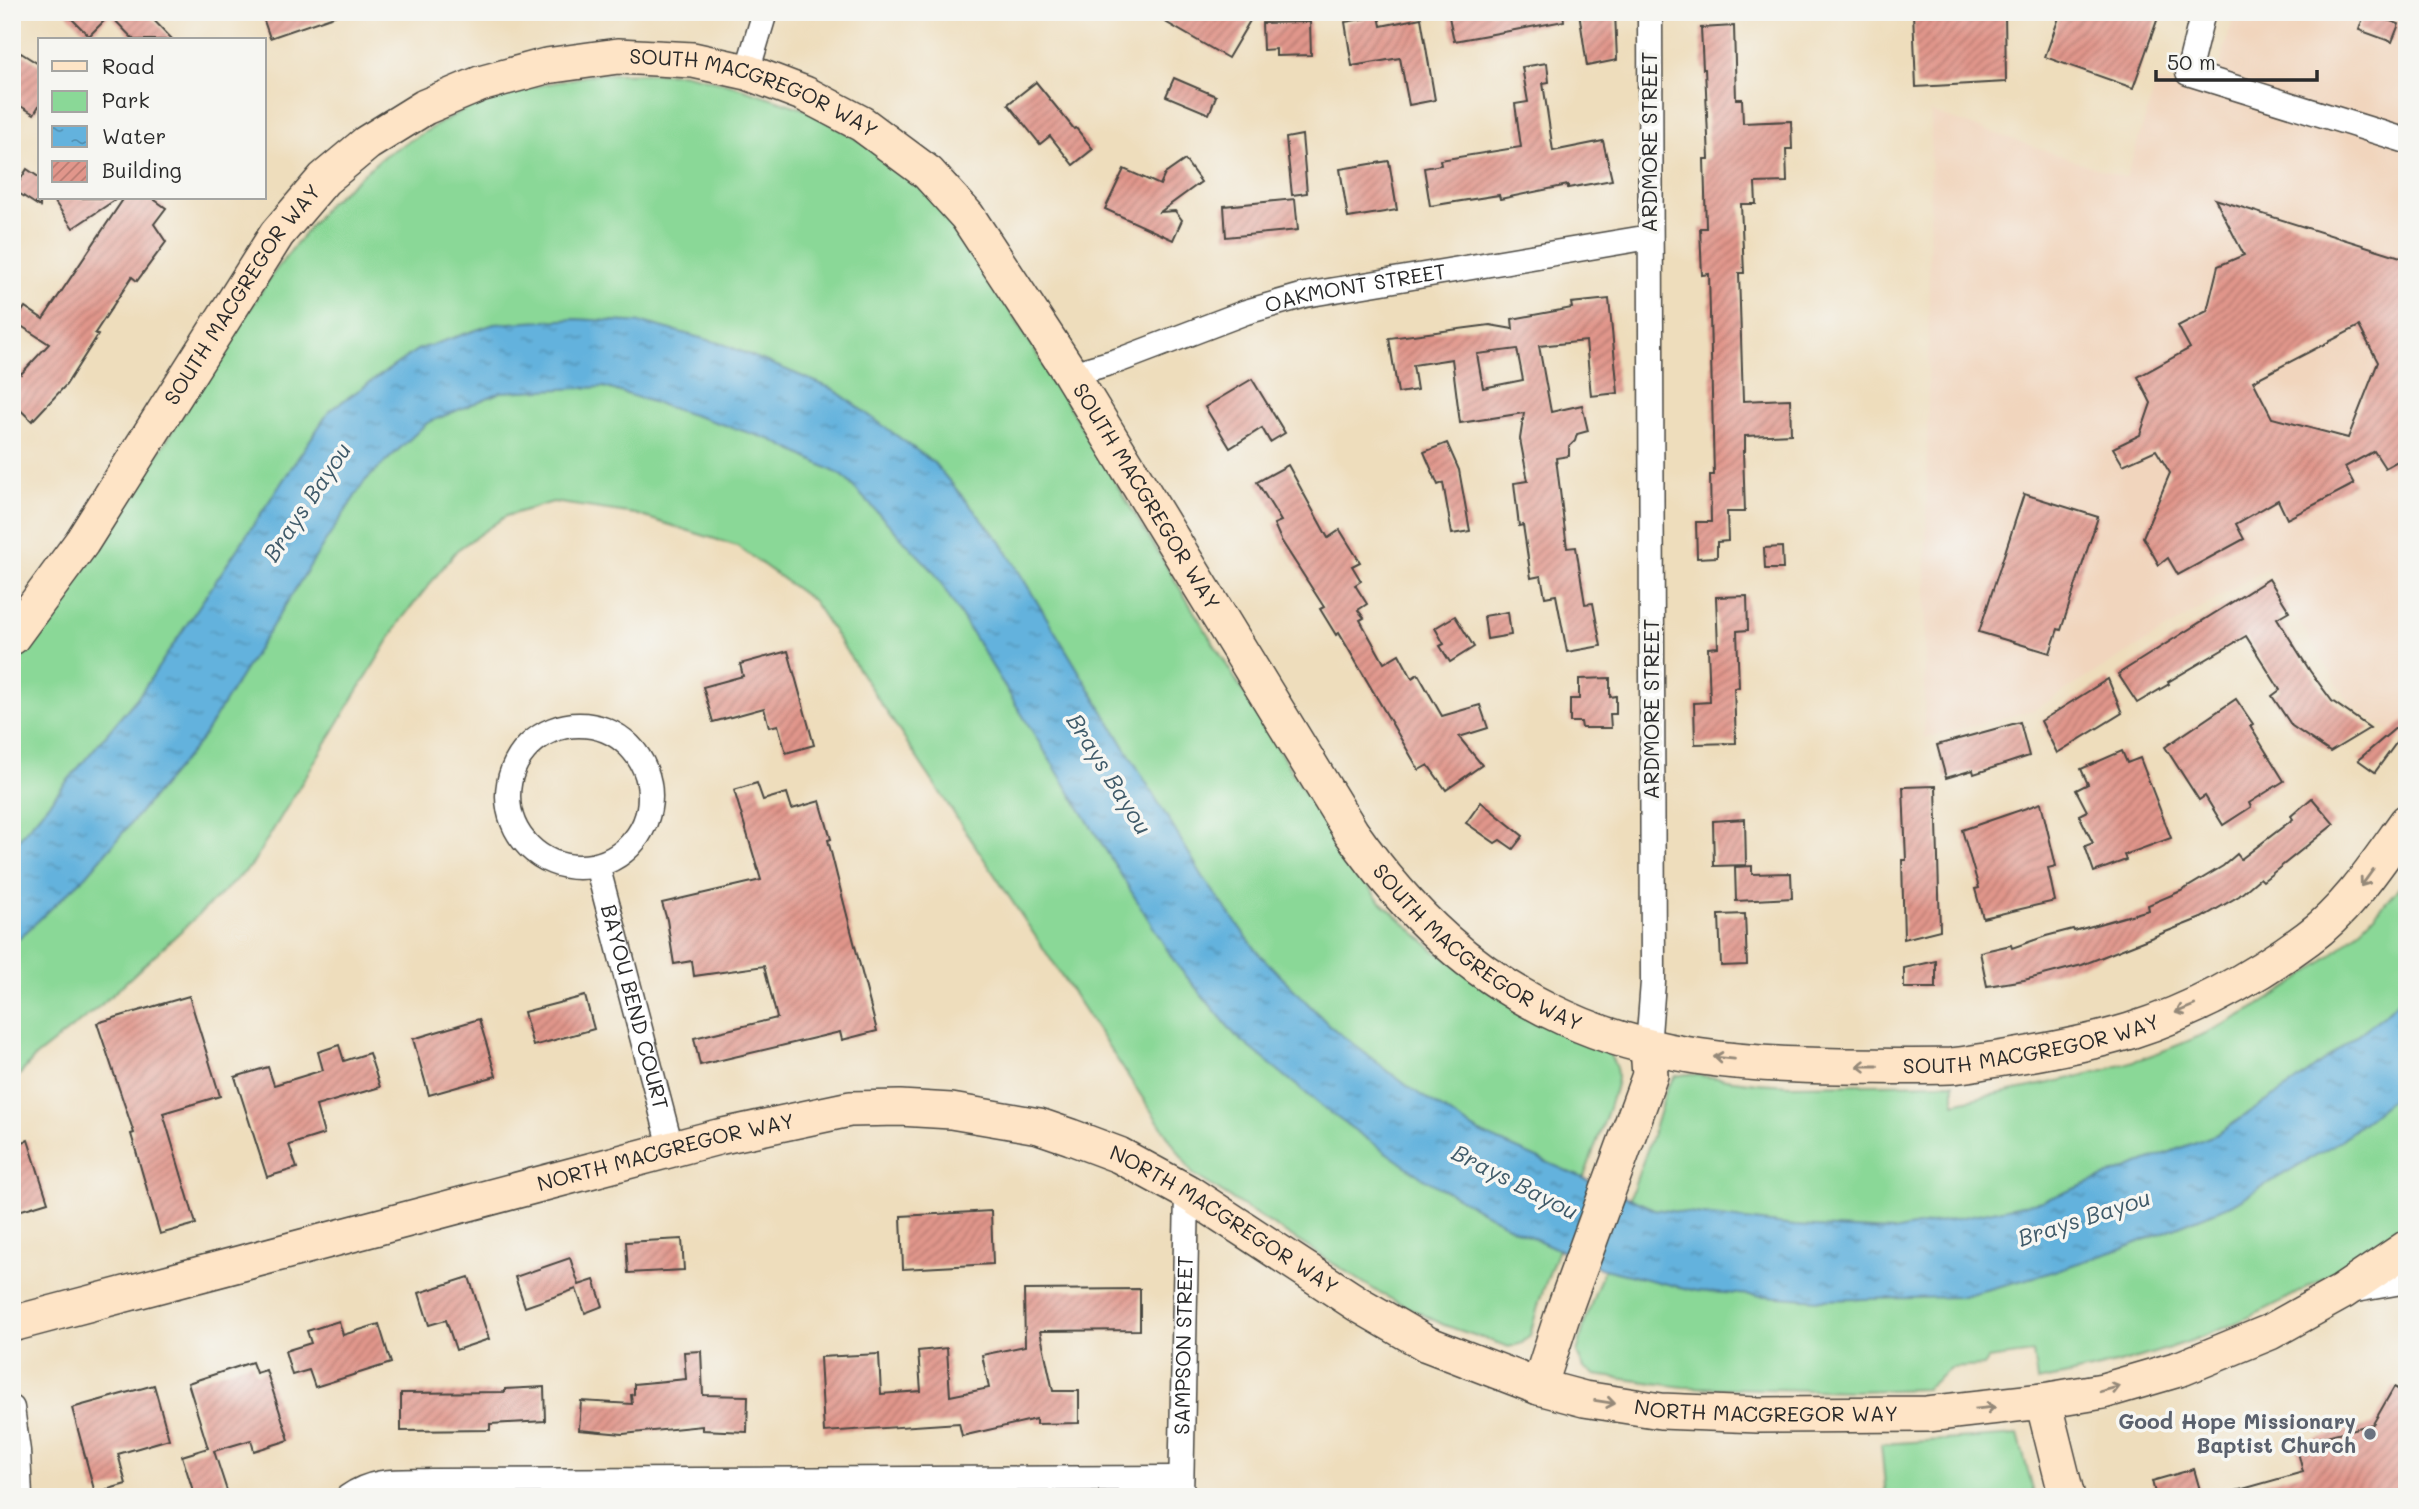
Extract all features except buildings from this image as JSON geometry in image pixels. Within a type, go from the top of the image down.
[{"type":"main road","name":"SOUTH MACGREGOR WAY","points":[[12,637],[82,542],[277,234],[324,179],[367,143],[425,107],[480,84],[546,66],[618,57],[693,60],[747,72],[805,94],[862,124],[928,173],[967,216],[1071,373],[1351,832],[1378,871],[1442,939],[1500,983],[1565,1018],[1648,1048],[1792,1065],[1953,1066],[2053,1051],[2132,1031],[2224,992],[2310,936],[2360,887],[2407,822]]},
{"type":"main road","name":"ARDMORE STREET","points":[[1539,1387],[1563,1313],[1650,1076],[1648,1048]]},
{"type":"main road","name":"NORTH MACGREGOR WAY","points":[[12,1324],[775,1123],[850,1109],[939,1110],[1000,1118],[1039,1126],[1119,1155],[1187,1192],[1358,1304],[1427,1344],[1539,1387],[1584,1399],[1661,1411],[1717,1414],[1927,1414],[2043,1401],[2103,1391],[2182,1368],[2270,1332],[2342,1292],[2407,1248]]},
{"type":"main road","points":[[2043,1401],[2067,1497]]},
{"type":"street","points":[[747,72],[765,12]]},
{"type":"street","name":"ARDMORE STREET","points":[[1648,1048],[1653,982],[1650,12]]},
{"type":"street","points":[[2203,12],[2188,73],[2407,142]]},
{"type":"street","name":"OAKMONT STREET","points":[[1071,373],[1120,360],[1246,312],[1305,295],[1650,237]]},
{"type":"street","points":[[584,724],[605,729],[625,741],[640,758],[649,778],[650,800],[646,822],[634,842],[617,856],[597,865],[574,867],[552,863],[533,851],[518,835],[509,814],[507,792],[513,770],[524,751],[541,736],[561,727],[584,724]]},
{"type":"street","name":"BAYOU BEND COURT","points":[[597,865],[672,1151]]},
{"type":"street","name":"SAMPSON STREET","points":[[1181,1487],[1187,1192]]},
{"type":"street","points":[[2342,1292],[2407,1282]]},
{"type":"street","points":[[12,1408],[18,1451],[20,1497]]},
{"type":"street","points":[[348,1497],[361,1487],[376,1483],[428,1489],[1181,1487]]},
{"type":"shaded area","points":[[2235,12],[2407,12],[2407,744],[2350,704],[2266,569],[2034,710],[1924,738],[1931,112],[2126,178],[2157,81],[2211,98]]},
{"type":"green space","points":[[682,73],[729,84],[810,111],[883,155],[938,203],[974,251],[1322,821],[1376,897],[1436,952],[1607,1051],[1617,1073],[1614,1092],[1540,1299],[1530,1335],[1522,1343],[1509,1347],[1444,1325],[1381,1294],[1193,1174],[813,601],[737,546],[635,514],[553,502],[506,516],[457,550],[401,620],[251,866],[101,1005],[35,1057],[12,1084],[12,667],[83,572],[271,276],[327,205],[385,155],[472,105],[528,88],[596,74]]},
{"type":"green space","points":[[2407,877],[2407,1224],[2319,1281],[2275,1305],[2186,1343],[2139,1358],[2037,1381],[2033,1353],[1988,1359],[1983,1366],[1951,1368],[1926,1389],[1853,1391],[1683,1387],[1595,1375],[1584,1368],[1577,1353],[1585,1321],[1667,1087],[1676,1076],[1687,1074],[1790,1085],[1954,1083],[1954,1103],[2101,1071],[2203,1035],[2279,993],[2348,941]]},
{"type":"green space","points":[[2018,1435],[2035,1497],[1886,1497],[1881,1444]]},
{"type":"water","name":"Brays Bayou","points":[[576,319],[646,323],[723,344],[833,389],[934,463],[1001,542],[1205,880],[1260,955],[1330,1026],[1410,1088],[1480,1133],[1654,1209],[1795,1226],[1893,1231],[2042,1201],[2217,1134],[2293,1084],[2384,1015],[2407,992],[2407,1087],[2340,1141],[2231,1205],[2127,1247],[2042,1275],[1959,1297],[1819,1300],[1697,1291],[1599,1268],[1516,1230],[1421,1177],[1329,1112],[1236,1036],[1176,964],[934,572],[843,476],[772,440],[604,387],[501,392],[427,423],[365,481],[201,740],[87,875],[12,945],[12,847],[141,693],[330,410],[417,350],[494,324]]},
{"type":"place","name":"Good Hope Missionary Baptist Church","points":[[2370,1434]]}]
